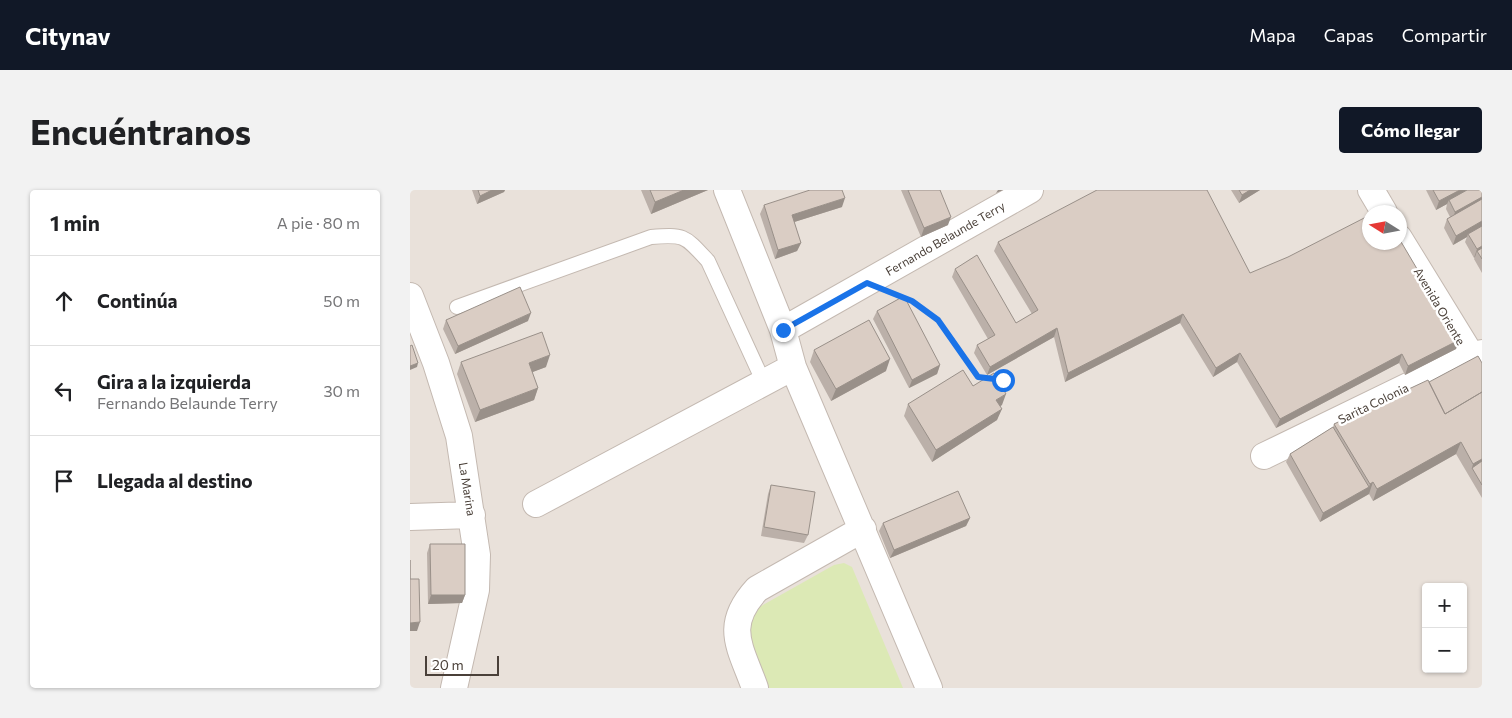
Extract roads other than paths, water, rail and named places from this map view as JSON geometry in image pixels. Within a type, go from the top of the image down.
[{"type":"street","points":[[727,190],[783,330],[793,367],[929,688]]},
{"type":"street","name":"Fernando Belaunde Terry","points":[[783,330],[1030,190]]},
{"type":"street","points":[[1371,190],[1380,205]]},
{"type":"street","name":"Avenida Oriente","points":[[1407,249],[1478,360]]},
{"type":"street","name":"La Marina","points":[[411,302],[436,363],[459,436],[477,555],[476,590],[454,688]]},
{"type":"street","name":"Sarita Colonia","points":[[1264,456],[1478,360]]},
{"type":"street","points":[[536,504],[793,367]]},
{"type":"street","points":[[410,517],[472,515]]},
{"type":"street","points":[[755,688],[736,632],[737,620],[747,600],[757,589],[863,529]]},
{"type":"lane","points":[[457,308],[651,237],[677,234],[693,245],[708,261],[764,383]]}]
